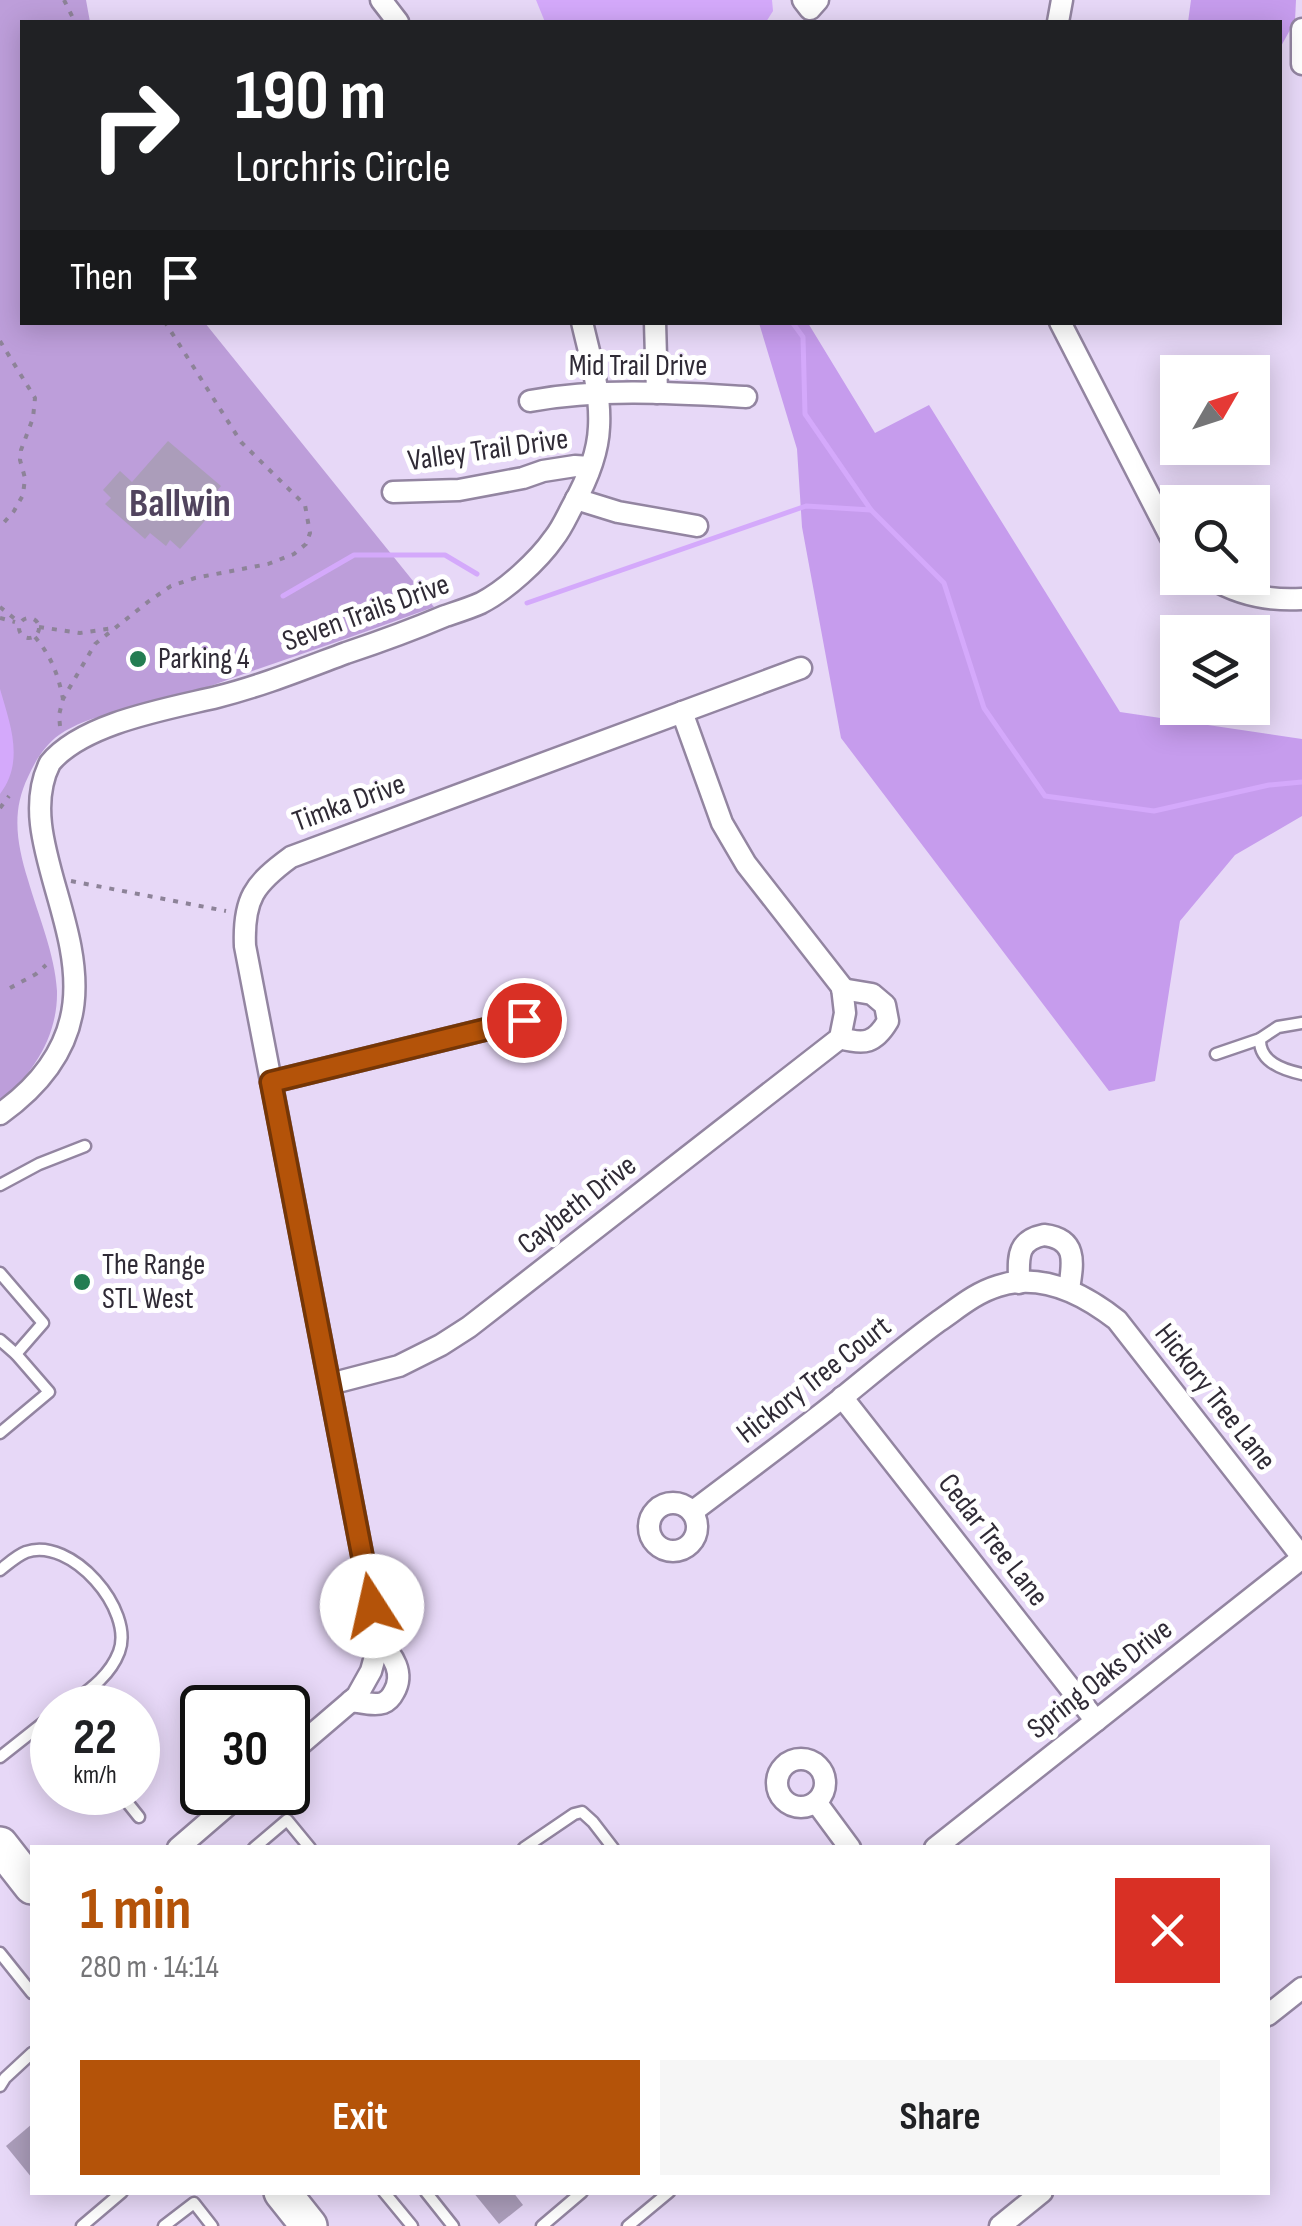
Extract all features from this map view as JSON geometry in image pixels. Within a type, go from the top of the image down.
[{"type":"highway","points":[[0,1846],[30,1884]]},
{"type":"highway","points":[[284,2195],[310,2226]]},
{"type":"street","points":[[380,0],[396,20]]},
{"type":"street","points":[[802,0],[810,8],[818,0]]},
{"type":"street","points":[[1302,29],[1302,64]]},
{"type":"street","name":"Seven Trails Drive","points":[[0,1114],[38,1082],[52,1060],[64,1028],[68,998],[58,942],[29,840],[27,812],[34,786],[52,760],[82,736],[152,713],[238,692],[415,629],[482,602],[516,578],[554,539],[590,467],[600,430],[598,394],[583,325]]},
{"type":"street","points":[[655,325],[657,393]]},
{"type":"street","points":[[1062,325],[1160,517]]},
{"type":"street","name":"Mid Trail Drive","points":[[530,401],[570,394],[746,397]]},
{"type":"street","name":"Valley Trail Drive","points":[[393,492],[459,490],[543,471],[590,467]]},
{"type":"street","name":"Valley Trail Drive","points":[[576,500],[698,526]]},
{"type":"street","points":[[1252,595],[1302,599]]},
{"type":"street","name":"Timka Drive","points":[[310,1735],[356,1696],[370,1672],[379,1642],[245,946],[244,920],[249,901],[260,883],[290,856],[801,668]]},
{"type":"street","name":"Caybeth Drive","points":[[330,1384],[399,1366],[469,1327],[840,1038],[866,1042],[880,1035],[888,1021],[885,1005],[872,994],[842,989],[746,864],[722,823],[682,712]]},
{"type":"street","points":[[840,1038],[845,1014],[842,989]]},
{"type":"street","points":[[271,1082],[524,1020]]},
{"type":"street","points":[[1019,1283],[1021,1249],[1044,1234],[1062,1240],[1068,1247],[1072,1265],[1068,1289]]},
{"type":"street","name":"Hickory Tree Lane","points":[[975,1296],[1000,1285],[1019,1283],[1068,1289],[1117,1320],[1302,1558]]},
{"type":"street","name":"Hickory Tree Court","points":[[692,1512],[975,1296]]},
{"type":"street","name":"Cedar Tree Lane","points":[[842,1397],[1096,1721]]},
{"type":"street","name":"Spring Oaks Drive","points":[[939,1845],[1302,1558]]},
{"type":"street","name":"Timka Drive","points":[[351,1701],[385,1703],[393,1695],[398,1682],[397,1665],[379,1642]]},
{"type":"street","points":[[816,1802],[848,1845]]},
{"type":"street","points":[[186,1845],[218,1815]]},
{"type":"street","points":[[1270,2013],[1302,1988]]},
{"type":"street","points":[[1000,2226],[1038,2195]]},
{"type":"lane","points":[[1216,1054],[1260,1039],[1278,1026],[1302,1022]]},
{"type":"lane","points":[[1260,1039],[1263,1056],[1302,1074]]},
{"type":"lane","points":[[0,1186],[39,1164],[86,1146]]},
{"type":"lane","points":[[0,1273],[43,1323],[16,1354]]},
{"type":"lane","points":[[0,1340],[49,1392],[2,1428]]},
{"type":"lane","points":[[0,1570],[26,1552],[49,1550],[74,1560],[91,1575],[109,1600],[122,1640],[108,1672],[92,1685]]},
{"type":"lane","points":[[0,1757],[30,1733]]},
{"type":"lane","points":[[541,1843],[574,1814],[582,1812],[611,1845]]},
{"type":"lane","points":[[258,1845],[287,1820],[308,1845]]},
{"type":"lane","points":[[0,1953],[30,1990]]},
{"type":"lane","points":[[3,2082],[30,2055]]},
{"type":"lane","points":[[82,2226],[118,2195]]},
{"type":"lane","points":[[164,2226],[202,2195]]},
{"type":"lane","points":[[386,2195],[412,2226]]},
{"type":"lane","points":[[428,2195],[453,2226]]},
{"type":"lane","points":[[542,2226],[578,2195]]},
{"type":"lane","points":[[628,2226],[666,2195]]},
{"type":"lane","points":[[194,2202],[212,2226]]},
{"type":"path","points":[[60,726],[63,699],[94,644],[114,628],[170,586],[268,564],[294,554],[306,544],[310,533],[305,505],[241,442],[167,325]]},
{"type":"path","points":[[0,341],[35,398],[33,418],[21,450],[23,495],[0,527]]},
{"type":"path","points":[[0,607],[20,624]]},
{"type":"path","points":[[0,618],[20,624]]},
{"type":"path","points":[[24,619],[37,622],[35,637],[22,636],[19,630],[24,619]]},
{"type":"path","points":[[39,627],[80,633],[114,628]]},
{"type":"path","points":[[35,637],[58,674],[63,699]]},
{"type":"path","points":[[0,808],[9,796]]},
{"type":"path","points":[[60,878],[226,911]]},
{"type":"path","points":[[10,988],[46,965]]},
{"type":"shaded area","points":[[0,0],[86,0],[90,20],[20,20],[20,325],[207,325],[434,607],[180,696],[84,722],[59,735],[45,748],[23,790],[18,828],[24,867],[53,963],[56,1008],[41,1053],[0,1102]]},
{"type":"shaded area","points":[[536,0],[772,0],[773,11],[767,20],[544,20]]},
{"type":"shaded area","points":[[1191,0],[1296,0],[1295,21],[1282,44],[1282,20],[1188,20]]},
{"type":"shaded area","points":[[760,325],[809,325],[875,433],[929,405],[1120,712],[1160,718],[1160,725],[1208,725],[1302,739],[1302,816],[1235,855],[1180,921],[1155,1081],[1109,1091],[841,738],[802,527],[797,449]]},
{"type":"shaded area","points":[[0,689],[14,756],[8,781],[0,794]]},
{"type":"building","points":[[168,441],[221,486],[217,491],[225,498],[180,549],[170,540],[166,546],[150,533],[145,539],[105,504],[111,498],[103,490],[120,471],[132,482]]},
{"type":"building","points":[[30,2126],[30,2176],[6,2146]]},
{"type":"building","points":[[475,2195],[515,2195],[523,2205],[499,2224]]},
{"type":"waterway","points":[[794,325],[803,337],[805,414],[871,510]]},
{"type":"waterway","points":[[527,603],[806,506],[871,510],[944,583],[984,708],[1045,796],[1154,811],[1269,785],[1302,782]]},
{"type":"waterway","points":[[283,596],[354,555],[445,555],[477,574]]},
{"type":"place","name":"Parking 4","points":[[138,659]]},
{"type":"place","name":"The Range STL West","points":[[82,1282]]},
{"type":"district","name":"Ballwin","points":[[180,504]]},
{"type":"route","points":[[372,1606],[271,1082],[524,1020]]}]
